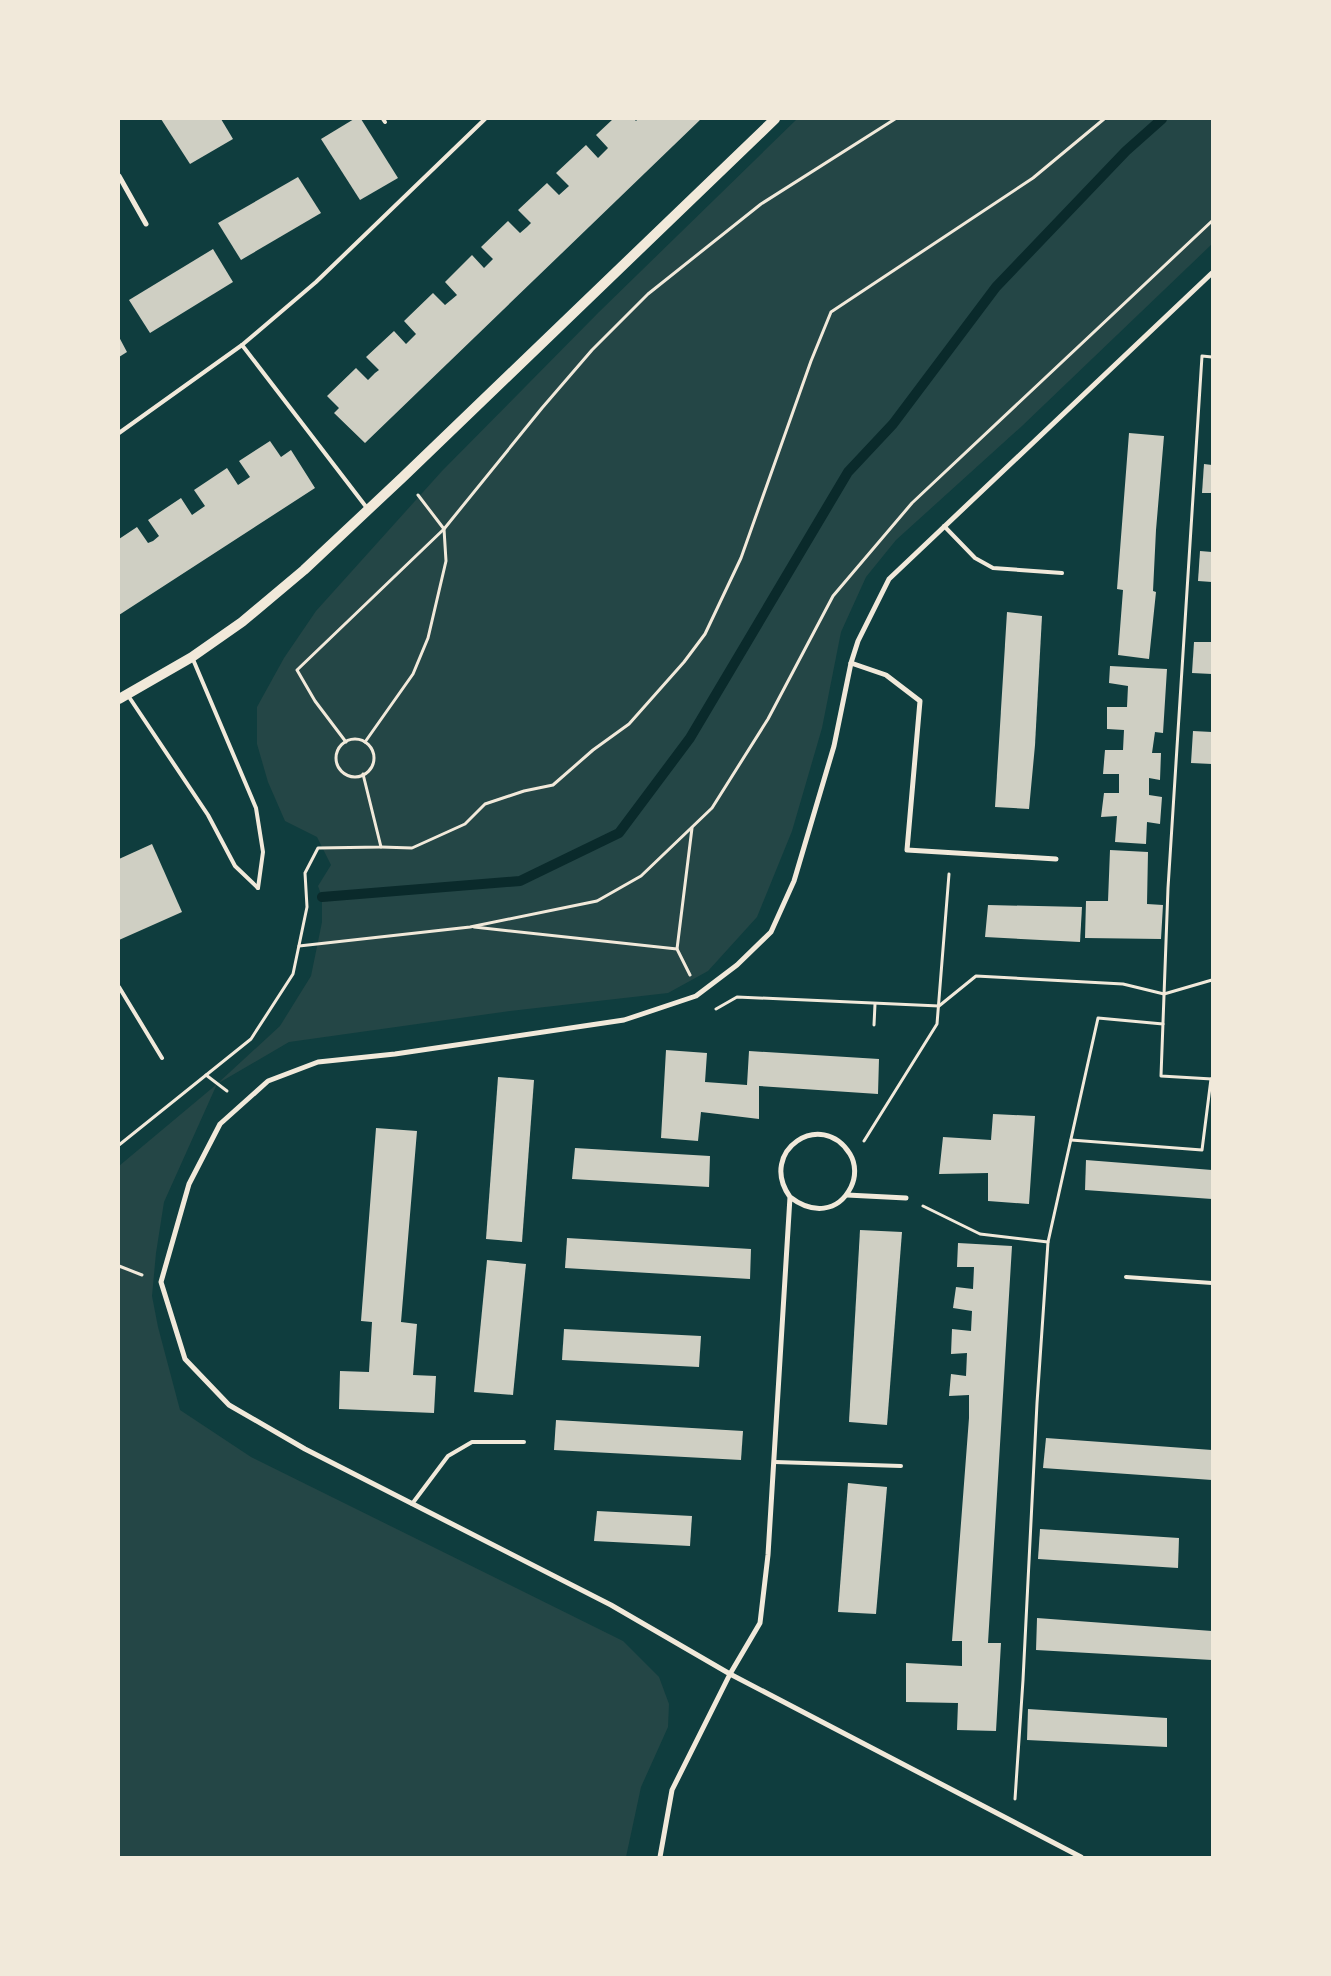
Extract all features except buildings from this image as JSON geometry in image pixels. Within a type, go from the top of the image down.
[{"type":"main road","points":[[123,697],[192,657],[242,622],[290,582],[403,477],[775,119]]},
{"type":"street","points":[[119,176],[146,224]]},
{"type":"street","points":[[1081,1857],[730,1674],[611,1605],[305,1449],[230,1405],[185,1359],[161,1282],[189,1184],[220,1124],[268,1081],[318,1062],[395,1054],[624,1020],[699,994],[737,965],[771,932],[794,881],[834,746],[851,663],[858,641],[889,578],[1212,273]]},
{"type":"street","points":[[851,663],[886,675],[920,701],[907,850],[1056,859]]},
{"type":"street","points":[[813,1134],[826,1135],[846,1147],[852,1158],[855,1171],[853,1183],[847,1195],[837,1204],[825,1208],[812,1209],[800,1205],[790,1197],[782,1182],[781,1165],[785,1154],[792,1144],[813,1134]]},
{"type":"street","points":[[847,1195],[906,1198]]},
{"type":"street","points":[[660,1857],[672,1790],[730,1674],[760,1623],[768,1556],[775,1462],[790,1197]]},
{"type":"lane","points":[[119,433],[242,345],[316,282],[485,119]]},
{"type":"lane","points":[[242,345],[368,509]]},
{"type":"lane","points":[[944,526],[975,558],[993,568],[1062,573]]},
{"type":"lane","points":[[123,697],[208,815],[235,866],[258,888],[263,852],[256,808],[192,657]]},
{"type":"lane","points":[[119,986],[162,1058]]},
{"type":"lane","points":[[1126,1277],[1212,1283]]},
{"type":"lane","points":[[412,1504],[448,1456],[472,1442],[524,1442]]},
{"type":"lane","points":[[775,1462],[901,1466]]},
{"type":"path","points":[[346,742],[315,701],[297,670],[444,529],[542,408],[592,350],[648,294],[761,204],[895,119]]},
{"type":"path","points":[[119,1146],[251,1039],[293,974],[307,907],[305,873],[318,848],[412,848],[465,824],[485,804],[524,791],[553,785],[593,750],[629,724],[684,662],[705,634],[741,558],[811,361],[831,312],[1033,178],[1104,119]]},
{"type":"path","points":[[299,946],[470,927],[597,901],[641,876],[712,808],[768,719],[833,596],[912,503],[1212,221]]},
{"type":"path","points":[[1071,1140],[1202,1150],[1212,1079],[1161,1076],[1168,888],[1202,356],[1212,357]]},
{"type":"path","points":[[365,742],[413,674],[428,638],[446,560],[444,529],[403,477]]},
{"type":"path","points":[[355,739],[365,742],[370,746],[374,756],[372,767],[363,774],[351,776],[341,769],[338,764],[338,751],[346,742],[355,739]]},
{"type":"path","points":[[363,774],[381,847]]},
{"type":"path","points":[[692,827],[677,949],[708,1013],[737,998],[939,1006],[976,976],[1122,984],[1164,994],[1212,980]]},
{"type":"path","points":[[852,1158],[937,1024],[951,853]]},
{"type":"path","points":[[470,927],[677,949]]},
{"type":"path","points":[[874,1025],[875,1004]]},
{"type":"path","points":[[1013,1822],[1048,1242],[1098,1018],[1163,1024]]},
{"type":"path","points":[[906,1198],[980,1234],[1048,1242]]},
{"type":"shaded area","points":[[797,119],[1212,119],[1212,244],[1022,426],[896,540],[866,577],[841,632],[822,728],[792,831],[757,917],[708,971],[668,993],[510,1011],[289,1042],[217,1084],[280,1026],[311,976],[322,922],[322,897],[318,886],[331,865],[317,837],[285,821],[268,782],[257,744],[257,707],[284,658],[316,611],[442,471],[598,313]]},
{"type":"shaded area","points":[[217,1084],[164,1202],[156,1253],[152,1296],[158,1327],[180,1410],[251,1457],[623,1641],[659,1677],[669,1704],[668,1727],[641,1787],[626,1857],[119,1857],[119,1166]]},
{"type":"waterway","points":[[322,897],[520,881],[619,833],[690,738],[848,472],[893,424],[996,287],[1126,151],[1162,119]]}]
